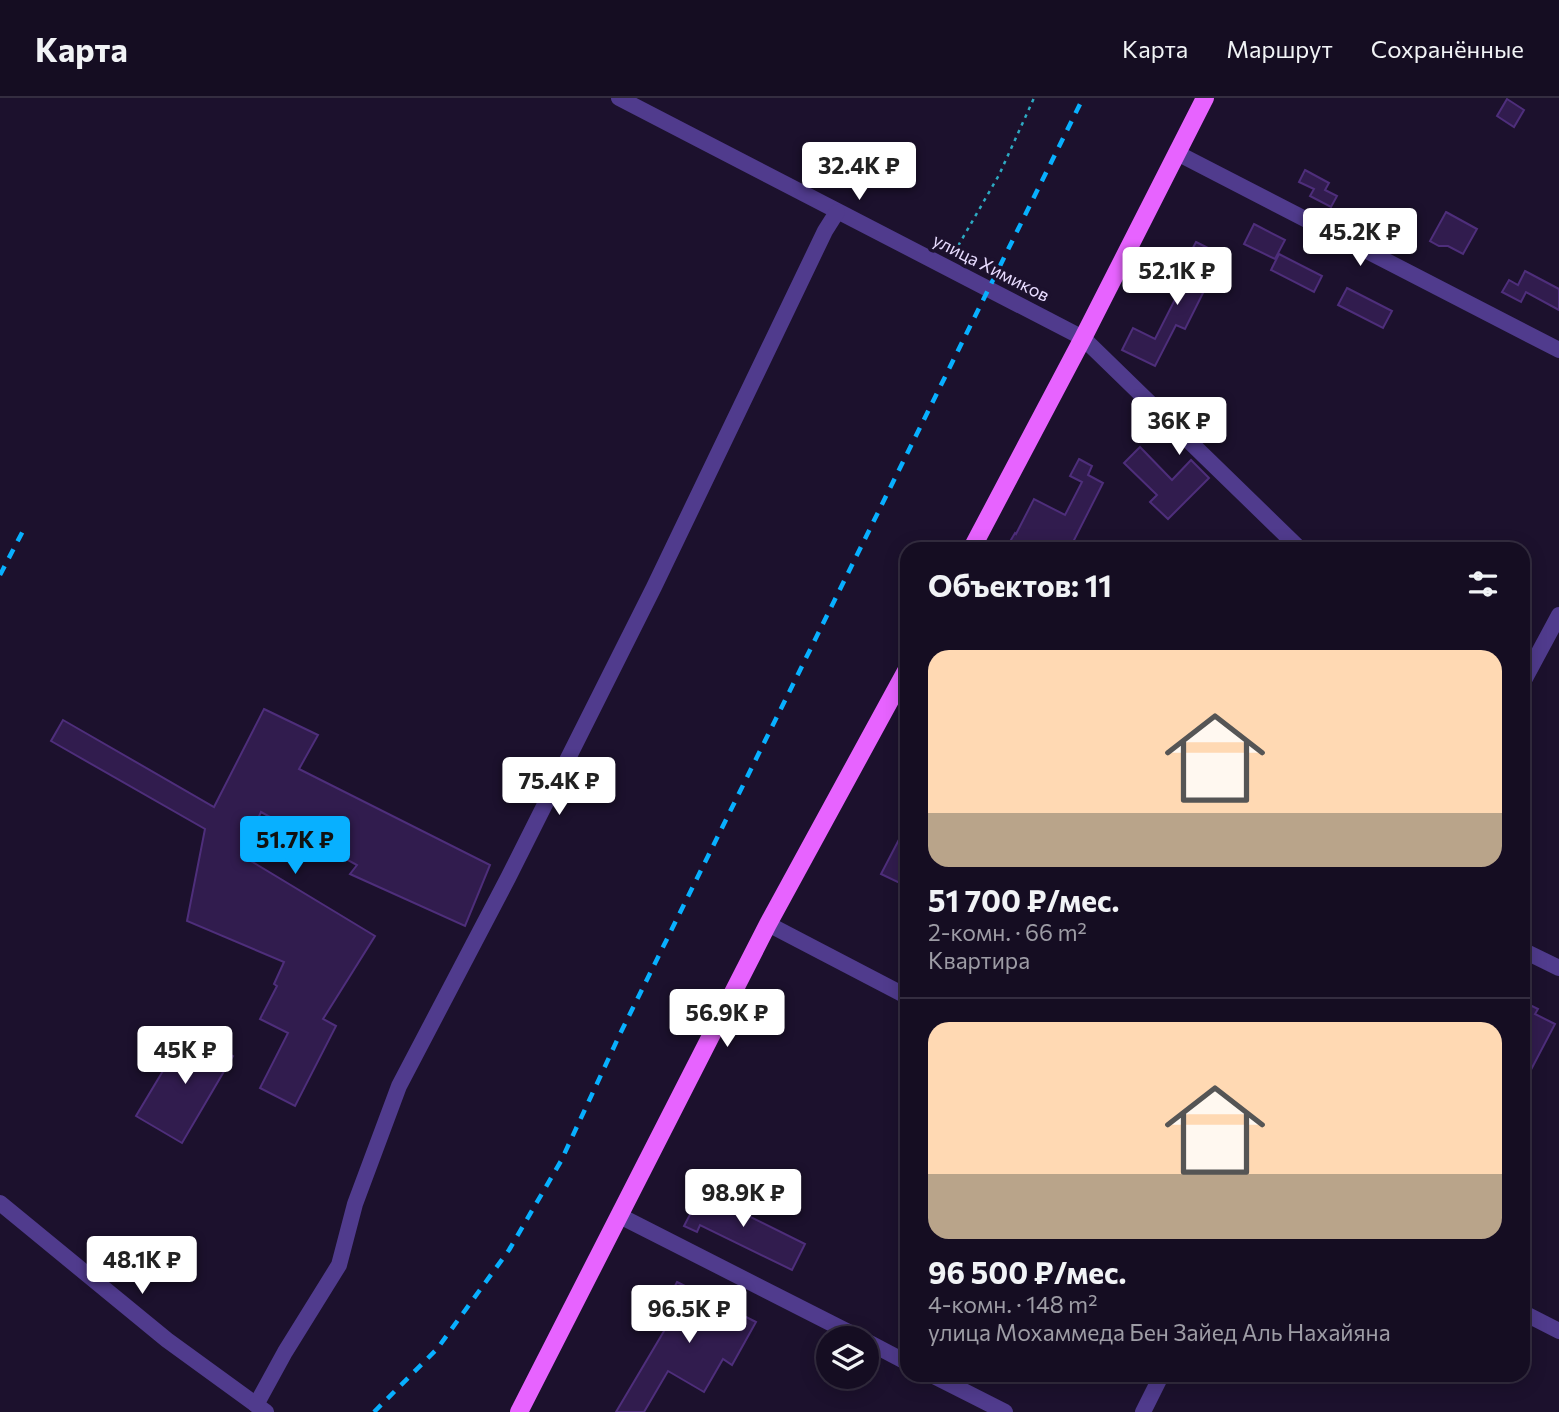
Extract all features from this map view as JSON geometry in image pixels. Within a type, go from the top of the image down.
[{"type":"main road","points":[[975,542],[1205,98]]},
{"type":"main road","points":[[519,1412],[768,924],[900,682]]},
{"type":"street","name":"улица Химиков","points":[[620,98],[1083,338],[1293,542]]},
{"type":"street","points":[[1177,153],[1559,350]]},
{"type":"street","points":[[0,1203],[167,1340],[261,1408],[285,1352],[340,1265],[355,1204],[400,1086],[654,587],[825,231],[837,212]]},
{"type":"street","points":[[1530,669],[1559,615]]},
{"type":"street","points":[[768,924],[900,993]]},
{"type":"street","points":[[1530,954],[1559,968]]},
{"type":"street","points":[[620,1216],[836,1326]]},
{"type":"street","points":[[1530,1316],[1559,1331]]},
{"type":"street","points":[[879,1348],[900,1359]]},
{"type":"street","points":[[946,1382],[1005,1412]]},
{"type":"street","points":[[1143,1412],[1158,1382]]},
{"type":"path","points":[[945,267],[999,175],[1034,98]]},
{"type":"building","points":[[1507,99],[1524,110],[1514,127],[1497,116]]},
{"type":"building","points":[[1305,170],[1329,183],[1325,190],[1337,196],[1331,207],[1310,196],[1314,189],[1299,182]]},
{"type":"building","points":[[1446,212],[1477,229],[1463,254],[1430,241]]},
{"type":"building","points":[[1254,224],[1285,240],[1275,259],[1244,244]]},
{"type":"building","points":[[1196,242],[1222,255],[1185,329],[1176,325],[1155,366],[1122,350],[1133,328],[1155,339],[1194,262],[1187,259]]},
{"type":"building","points":[[1279,254],[1322,276],[1314,292],[1271,270]]},
{"type":"building","points":[[1525,271],[1559,289],[1559,310],[1526,292],[1521,302],[1502,292],[1509,280],[1518,285]]},
{"type":"building","points":[[1347,288],[1392,311],[1383,328],[1338,305]]},
{"type":"building","points":[[1140,447],[1172,480],[1191,460],[1209,478],[1168,519],[1150,502],[1157,495],[1124,463]]},
{"type":"building","points":[[1079,459],[1092,466],[1088,475],[1103,483],[1073,542],[1010,542],[1034,499],[1065,515],[1082,482],[1070,476]]},
{"type":"building","points":[[264,709],[318,735],[299,769],[490,865],[465,926],[350,874],[357,865],[261,812],[241,855],[375,936],[323,1019],[336,1026],[295,1106],[260,1088],[288,1033],[260,1019],[277,986],[274,984],[284,962],[187,921],[205,829],[51,741],[63,720],[214,807]]},
{"type":"building","points":[[900,838],[900,883],[881,874]]},
{"type":"building","points":[[1530,1005],[1538,1009],[1535,1014],[1555,1024],[1530,1072]]},
{"type":"building","points":[[188,1029],[233,1056],[182,1143],[136,1116]]},
{"type":"building","points":[[708,1180],[721,1186],[714,1199],[805,1244],[792,1270],[700,1225],[697,1232],[684,1226]]},
{"type":"building","points":[[677,1282],[756,1322],[732,1365],[723,1359],[704,1392],[668,1371],[644,1412],[616,1412],[667,1326],[657,1320]]},
{"type":"railway","points":[[374,1412],[437,1349],[509,1250],[561,1161],[620,1034],[1083,98]]},
{"type":"railway","points":[[0,575],[25,527]]}]
